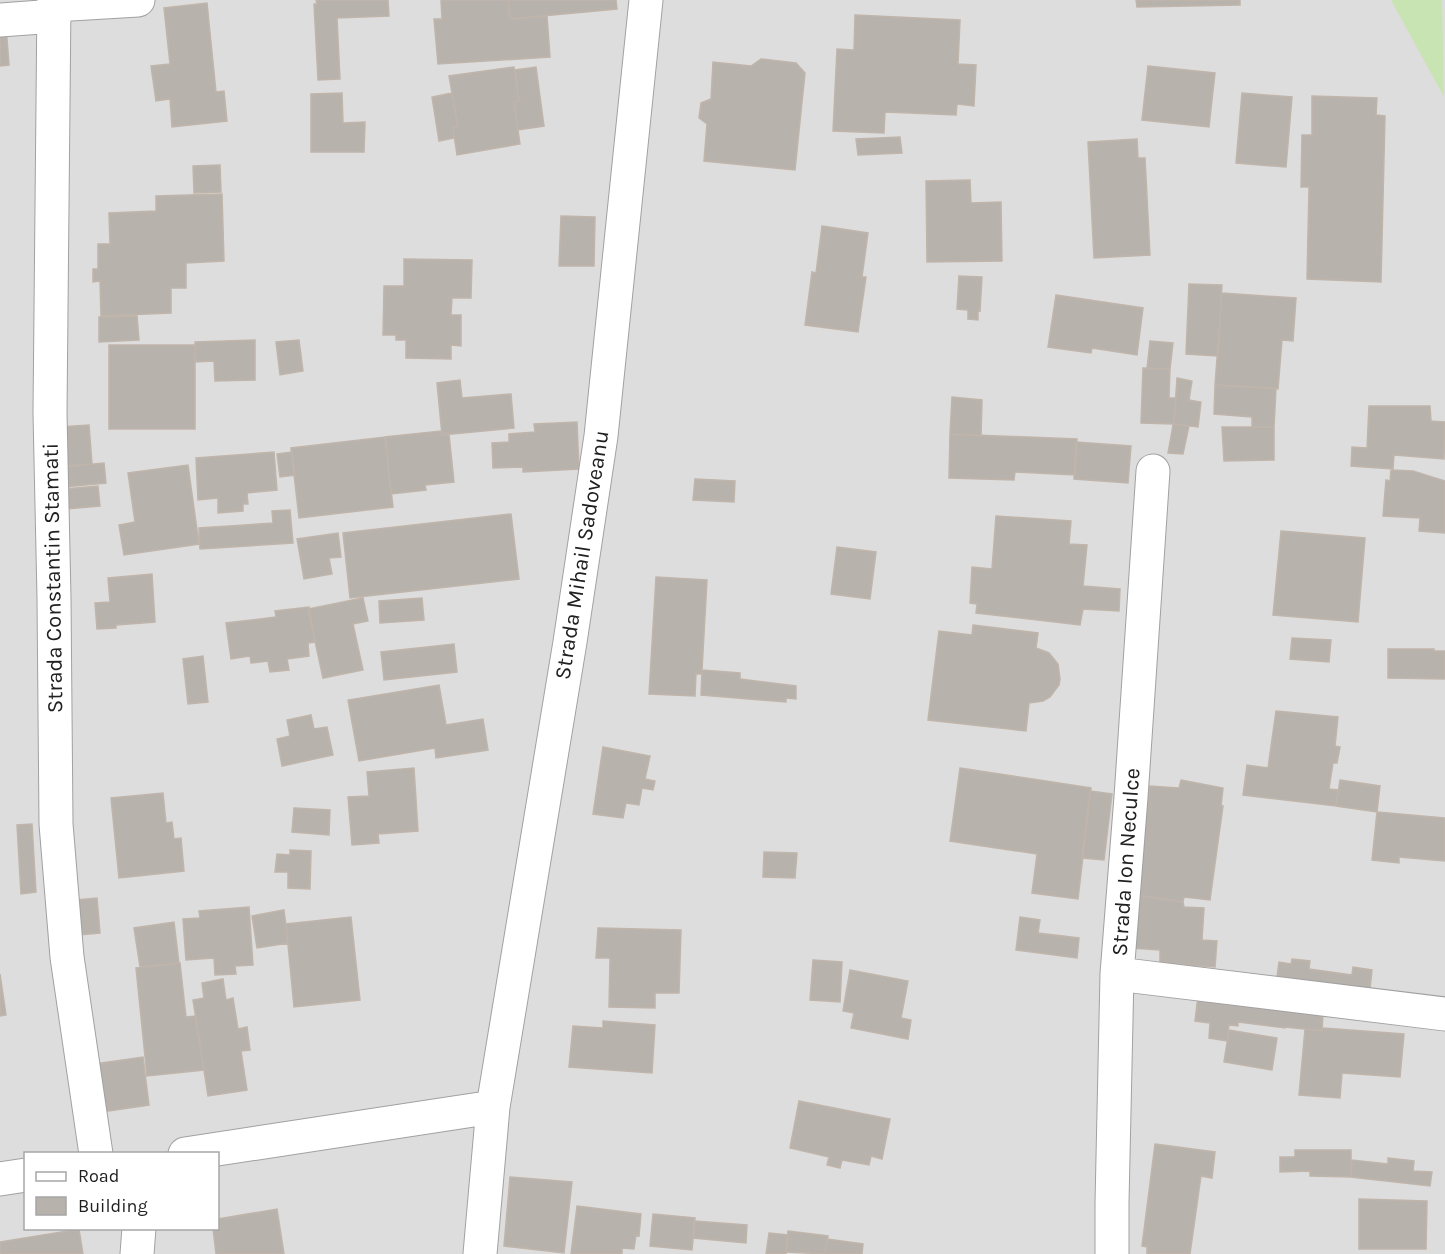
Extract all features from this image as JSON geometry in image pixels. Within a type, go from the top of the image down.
[{"type":"street","points":[[0,20],[54,7],[138,0]]},
{"type":"street","name":"Strada Mihail Sadoveanu","points":[[480,1254],[493,1107],[570,642],[601,436],[646,0]]},
{"type":"street","name":"Strada Constantin Stamati","points":[[54,7],[50,413],[56,824],[67,957],[96,1152]]},
{"type":"street","name":"Strada Ion Neculce","points":[[1112,1254],[1117,974],[1153,471]]},
{"type":"street","points":[[1117,974],[1445,1014]]},
{"type":"street","points":[[198,1152],[493,1107]]},
{"type":"street","points":[[0,1179],[24,1175]]},
{"type":"street","points":[[137,1254],[139,1230]]},
{"type":"shaded area","points":[[0,0],[1445,0],[1445,1254],[0,1254]]},
{"type":"green space","points":[[1391,0],[1442,0],[1444,97]]},
{"type":"building","points":[[316,0],[388,0],[389,16],[337,18],[340,79],[318,80],[314,4],[317,4]]},
{"type":"building","points":[[441,0],[508,0],[510,19],[547,16],[550,57],[438,64],[434,19],[442,19]]},
{"type":"building","points":[[508,0],[616,0],[617,9],[510,19]]},
{"type":"building","points":[[1136,0],[1240,0],[1240,5],[1137,7]]},
{"type":"building","points":[[207,3],[216,92],[224,91],[227,121],[172,127],[170,99],[156,101],[151,66],[170,64],[164,8]]},
{"type":"building","points":[[855,15],[960,20],[958,64],[976,65],[974,106],[957,104],[956,115],[885,112],[884,133],[833,131],[837,49],[854,50]]},
{"type":"building","points":[[6,26],[9,65],[0,66],[0,27]]},
{"type":"building","points":[[761,59],[796,63],[805,73],[795,170],[704,161],[707,124],[699,118],[701,103],[711,99],[713,62],[751,66]]},
{"type":"building","points":[[1148,66],[1215,73],[1209,127],[1142,120]]},
{"type":"building","points":[[514,67],[519,101],[514,102],[520,144],[457,155],[453,128],[458,127],[449,76]]},
{"type":"building","points":[[536,67],[544,126],[518,130],[514,102],[519,101],[515,70]]},
{"type":"building","points":[[342,93],[343,123],[365,122],[364,152],[311,152],[311,94]]},
{"type":"building","points":[[452,93],[458,127],[453,128],[454,138],[439,141],[432,97]]},
{"type":"building","points":[[1242,93],[1292,97],[1286,167],[1236,163]]},
{"type":"building","points":[[1312,96],[1377,98],[1376,115],[1385,116],[1381,282],[1307,279],[1309,187],[1301,187],[1302,135],[1312,135]]},
{"type":"building","points":[[900,137],[902,153],[858,155],[856,139]]},
{"type":"building","points":[[1137,139],[1138,158],[1145,158],[1150,255],[1094,258],[1088,142]]},
{"type":"building","points":[[220,165],[221,192],[194,193],[193,166]]},
{"type":"building","points":[[970,180],[971,203],[1001,202],[1002,261],[927,262],[926,181]]},
{"type":"building","points":[[222,194],[224,261],[186,263],[186,288],[171,288],[171,313],[101,316],[100,281],[93,282],[93,269],[98,269],[98,244],[110,244],[109,213],[156,211],[156,196]]},
{"type":"building","points":[[561,216],[595,217],[594,266],[559,266]]},
{"type":"building","points":[[822,226],[868,233],[862,277],[866,277],[858,332],[805,325],[812,272],[816,273]]},
{"type":"building","points":[[404,259],[472,260],[471,298],[452,298],[451,315],[461,315],[461,346],[451,345],[451,359],[406,358],[406,340],[396,340],[396,335],[383,335],[384,286],[404,286]]},
{"type":"building","points":[[959,276],[982,277],[978,320],[968,319],[968,310],[957,309]]},
{"type":"building","points":[[1189,284],[1222,285],[1218,356],[1186,354]]},
{"type":"building","points":[[1222,293],[1296,298],[1293,341],[1282,340],[1278,389],[1215,385]]},
{"type":"building","points":[[1056,295],[1143,308],[1137,355],[1092,348],[1091,353],[1048,347]]},
{"type":"building","points":[[137,316],[139,340],[99,342],[99,317]]},
{"type":"building","points":[[255,340],[255,380],[215,381],[214,361],[195,362],[195,342]]},
{"type":"building","points":[[299,340],[303,371],[280,375],[276,342]]},
{"type":"building","points":[[1150,341],[1173,343],[1170,369],[1147,369]]},
{"type":"building","points":[[109,345],[195,345],[195,429],[109,429]]},
{"type":"building","points":[[1143,368],[1170,369],[1169,398],[1176,398],[1174,424],[1141,423]]},
{"type":"building","points":[[1177,378],[1192,381],[1189,400],[1201,402],[1198,427],[1174,424]]},
{"type":"building","points":[[460,380],[462,398],[511,394],[514,428],[442,435],[437,383]]},
{"type":"building","points":[[1215,385],[1276,388],[1274,427],[1252,427],[1252,417],[1214,414]]},
{"type":"building","points":[[952,397],[982,400],[981,436],[950,434]]},
{"type":"building","points":[[1369,406],[1430,406],[1431,421],[1445,422],[1444,459],[1394,455],[1393,469],[1351,466],[1352,447],[1367,448]]},
{"type":"building","points":[[577,422],[579,469],[523,472],[523,467],[493,468],[492,443],[509,442],[509,434],[535,432],[534,424]]},
{"type":"building","points":[[1174,424],[1189,426],[1183,454],[1168,453]]},
{"type":"building","points":[[89,425],[92,464],[64,466],[59,427]]},
{"type":"building","points":[[1222,427],[1274,427],[1274,460],[1224,461]]},
{"type":"building","points":[[441,431],[442,435],[449,434],[454,482],[425,485],[426,490],[391,494],[385,437]]},
{"type":"building","points":[[950,434],[1077,439],[1075,475],[1015,472],[1014,480],[949,478]]},
{"type":"building","points":[[385,437],[393,507],[299,518],[291,448]]},
{"type":"building","points":[[1076,442],[1131,446],[1128,483],[1074,479]]},
{"type":"building","points":[[274,452],[277,490],[247,493],[248,504],[243,504],[243,511],[218,513],[218,498],[198,500],[196,458]]},
{"type":"building","points":[[292,452],[295,475],[280,477],[277,454]]},
{"type":"building","points":[[104,463],[106,483],[65,487],[63,467]]},
{"type":"building","points":[[188,465],[199,544],[124,555],[119,525],[135,522],[128,473]]},
{"type":"building","points":[[1391,470],[1413,471],[1445,481],[1445,533],[1419,531],[1420,518],[1383,516],[1386,480],[1390,481]]},
{"type":"building","points":[[695,479],[735,481],[734,502],[693,500]]},
{"type":"building","points":[[98,486],[100,506],[66,509],[65,489]]},
{"type":"building","points":[[290,510],[293,543],[200,549],[199,528],[273,523],[272,511]]},
{"type":"building","points":[[511,514],[519,579],[350,598],[343,533]]},
{"type":"building","points":[[996,516],[1071,521],[1069,544],[1087,545],[1083,586],[1120,589],[1119,611],[1083,609],[1080,625],[976,613],[977,604],[970,603],[972,567],[992,569]]},
{"type":"building","points":[[1281,531],[1365,538],[1358,622],[1273,615]]},
{"type":"building","points":[[338,533],[341,557],[329,558],[332,574],[304,579],[297,539]]},
{"type":"building","points":[[837,547],[876,552],[870,599],[831,594]]},
{"type":"building","points":[[152,574],[155,622],[97,629],[95,603],[110,602],[108,578]]},
{"type":"building","points":[[656,577],[707,580],[702,674],[696,674],[695,696],[649,694]]},
{"type":"building","points":[[363,598],[368,621],[353,624],[363,670],[323,678],[308,609]]},
{"type":"building","points":[[422,598],[424,620],[380,623],[379,601]]},
{"type":"building","points":[[309,607],[315,642],[308,643],[309,656],[287,659],[289,670],[270,672],[268,661],[251,663],[250,656],[231,659],[226,623],[276,617],[275,611]]},
{"type":"building","points":[[973,625],[1038,633],[1036,648],[1049,653],[1058,664],[1059,685],[1050,697],[1043,701],[1029,703],[1026,731],[928,720],[939,631],[972,635]]},
{"type":"building","points":[[1292,638],[1331,640],[1329,662],[1290,659]]},
{"type":"building","points":[[454,644],[457,672],[384,680],[381,652]]},
{"type":"building","points":[[1388,649],[1445,651],[1445,679],[1388,678]]},
{"type":"building","points":[[203,656],[208,702],[188,704],[183,659]]},
{"type":"building","points":[[702,670],[740,673],[740,679],[796,686],[796,699],[786,698],[786,702],[701,695]]},
{"type":"building","points":[[439,685],[446,725],[483,719],[488,750],[436,758],[435,748],[359,761],[348,700]]},
{"type":"building","points":[[1276,711],[1338,717],[1335,746],[1340,747],[1337,763],[1333,763],[1329,789],[1338,790],[1336,806],[1243,795],[1247,765],[1268,768]]},
{"type":"building","points":[[311,715],[314,729],[327,727],[333,755],[282,766],[277,739],[290,736],[287,720]]},
{"type":"building","points":[[603,747],[650,756],[645,779],[655,781],[653,790],[642,788],[639,805],[626,803],[623,818],[593,814]]},
{"type":"building","points":[[414,768],[418,831],[378,834],[379,843],[352,845],[348,797],[369,796],[367,772]]},
{"type":"building","points":[[960,768],[1091,788],[1078,899],[1032,893],[1037,854],[950,841]]},
{"type":"building","points":[[1181,780],[1223,788],[1221,806],[1223,806],[1210,900],[1184,897],[1183,902],[1136,895],[1150,786],[1179,788]]},
{"type":"building","points":[[1340,780],[1380,786],[1377,812],[1336,806]]},
{"type":"building","points":[[1090,791],[1112,794],[1104,860],[1082,858]]},
{"type":"building","points":[[163,793],[166,823],[172,822],[174,839],[181,838],[184,871],[119,878],[111,798]]},
{"type":"building","points":[[294,808],[330,810],[329,835],[292,832]]},
{"type":"building","points":[[1377,812],[1445,818],[1445,861],[1399,857],[1399,863],[1372,860]]},
{"type":"building","points":[[32,824],[36,892],[21,894],[17,825]]},
{"type":"building","points":[[290,850],[311,851],[310,889],[288,888],[288,872],[275,872],[277,854],[290,855]]},
{"type":"building","points":[[764,852],[797,853],[795,878],[763,877]]},
{"type":"building","points":[[1136,895],[1183,902],[1184,907],[1204,908],[1202,940],[1217,941],[1215,967],[1160,963],[1160,950],[1132,948]]},
{"type":"building","points":[[97,898],[100,933],[79,935],[76,900]]},
{"type":"building","points":[[249,907],[253,965],[235,966],[236,974],[215,975],[214,958],[186,960],[183,919],[200,918],[199,911]]},
{"type":"building","points":[[284,910],[288,943],[257,948],[252,916]]},
{"type":"building","points":[[351,917],[360,1000],[294,1007],[286,924]]},
{"type":"building","points":[[1020,917],[1040,920],[1038,933],[1079,938],[1077,958],[1016,950]]},
{"type":"building","points":[[174,922],[179,963],[140,967],[134,928]]},
{"type":"building","points":[[598,928],[681,930],[679,993],[655,993],[655,1008],[609,1007],[610,958],[596,958]]},
{"type":"building","points":[[1292,959],[1310,961],[1309,969],[1352,975],[1353,967],[1372,970],[1370,989],[1277,977],[1279,962],[1291,964]]},
{"type":"building","points":[[813,960],[842,962],[840,1002],[810,1000]]},
{"type":"building","points":[[180,963],[186,1017],[195,1016],[204,1070],[147,1076],[136,968]]},
{"type":"building","points":[[850,970],[908,981],[901,1018],[911,1020],[908,1039],[851,1028],[854,1013],[843,1011]]},
{"type":"building","points":[[0,974],[6,1015],[0,1016]]},
{"type":"building","points":[[223,979],[226,1000],[233,998],[238,1029],[247,1027],[250,1050],[241,1051],[247,1090],[208,1096],[193,1000],[204,998],[202,983]]},
{"type":"building","points":[[1198,996],[1323,1015],[1322,1031],[1238,1022],[1238,1026],[1229,1025],[1227,1041],[1209,1038],[1210,1023],[1195,1021]]},
{"type":"building","points":[[603,1021],[655,1025],[652,1073],[569,1067],[573,1026],[603,1028]]},
{"type":"building","points":[[1323,1028],[1404,1034],[1400,1077],[1342,1073],[1340,1098],[1299,1095],[1305,1029],[1322,1031]]},
{"type":"building","points":[[1229,1030],[1277,1038],[1272,1070],[1224,1062]]},
{"type":"building","points":[[143,1057],[149,1105],[102,1112],[95,1064]]},
{"type":"building","points":[[799,1101],[890,1119],[882,1159],[871,1156],[869,1165],[842,1160],[840,1168],[827,1165],[829,1157],[790,1148]]},
{"type":"building","points":[[1155,1144],[1215,1152],[1212,1178],[1201,1176],[1190,1254],[1147,1254],[1147,1247],[1142,1246]]},
{"type":"building","points":[[1295,1150],[1351,1150],[1351,1177],[1310,1176],[1310,1171],[1280,1172],[1280,1157],[1295,1157]]},
{"type":"building","points":[[1388,1158],[1414,1161],[1413,1171],[1432,1172],[1430,1186],[1351,1177],[1352,1160],[1388,1164]]},
{"type":"building","points":[[510,1177],[572,1182],[564,1253],[504,1246]]},
{"type":"building","points":[[1359,1199],[1427,1201],[1426,1249],[1359,1249]]},
{"type":"building","points":[[577,1206],[641,1214],[639,1236],[636,1235],[634,1249],[622,1248],[622,1254],[571,1254]]},
{"type":"building","points":[[277,1209],[284,1254],[216,1254],[213,1230],[219,1230],[219,1219]]},
{"type":"building","points":[[653,1214],[695,1218],[692,1250],[650,1246]]},
{"type":"building","points":[[694,1221],[747,1225],[746,1243],[693,1238]]},
{"type":"building","points":[[79,1230],[83,1254],[0,1254],[0,1242]]},
{"type":"building","points":[[788,1231],[828,1236],[825,1254],[786,1252]]},
{"type":"building","points":[[769,1233],[788,1235],[786,1254],[766,1254]]},
{"type":"building","points":[[827,1239],[863,1244],[862,1254],[825,1254]]}]
